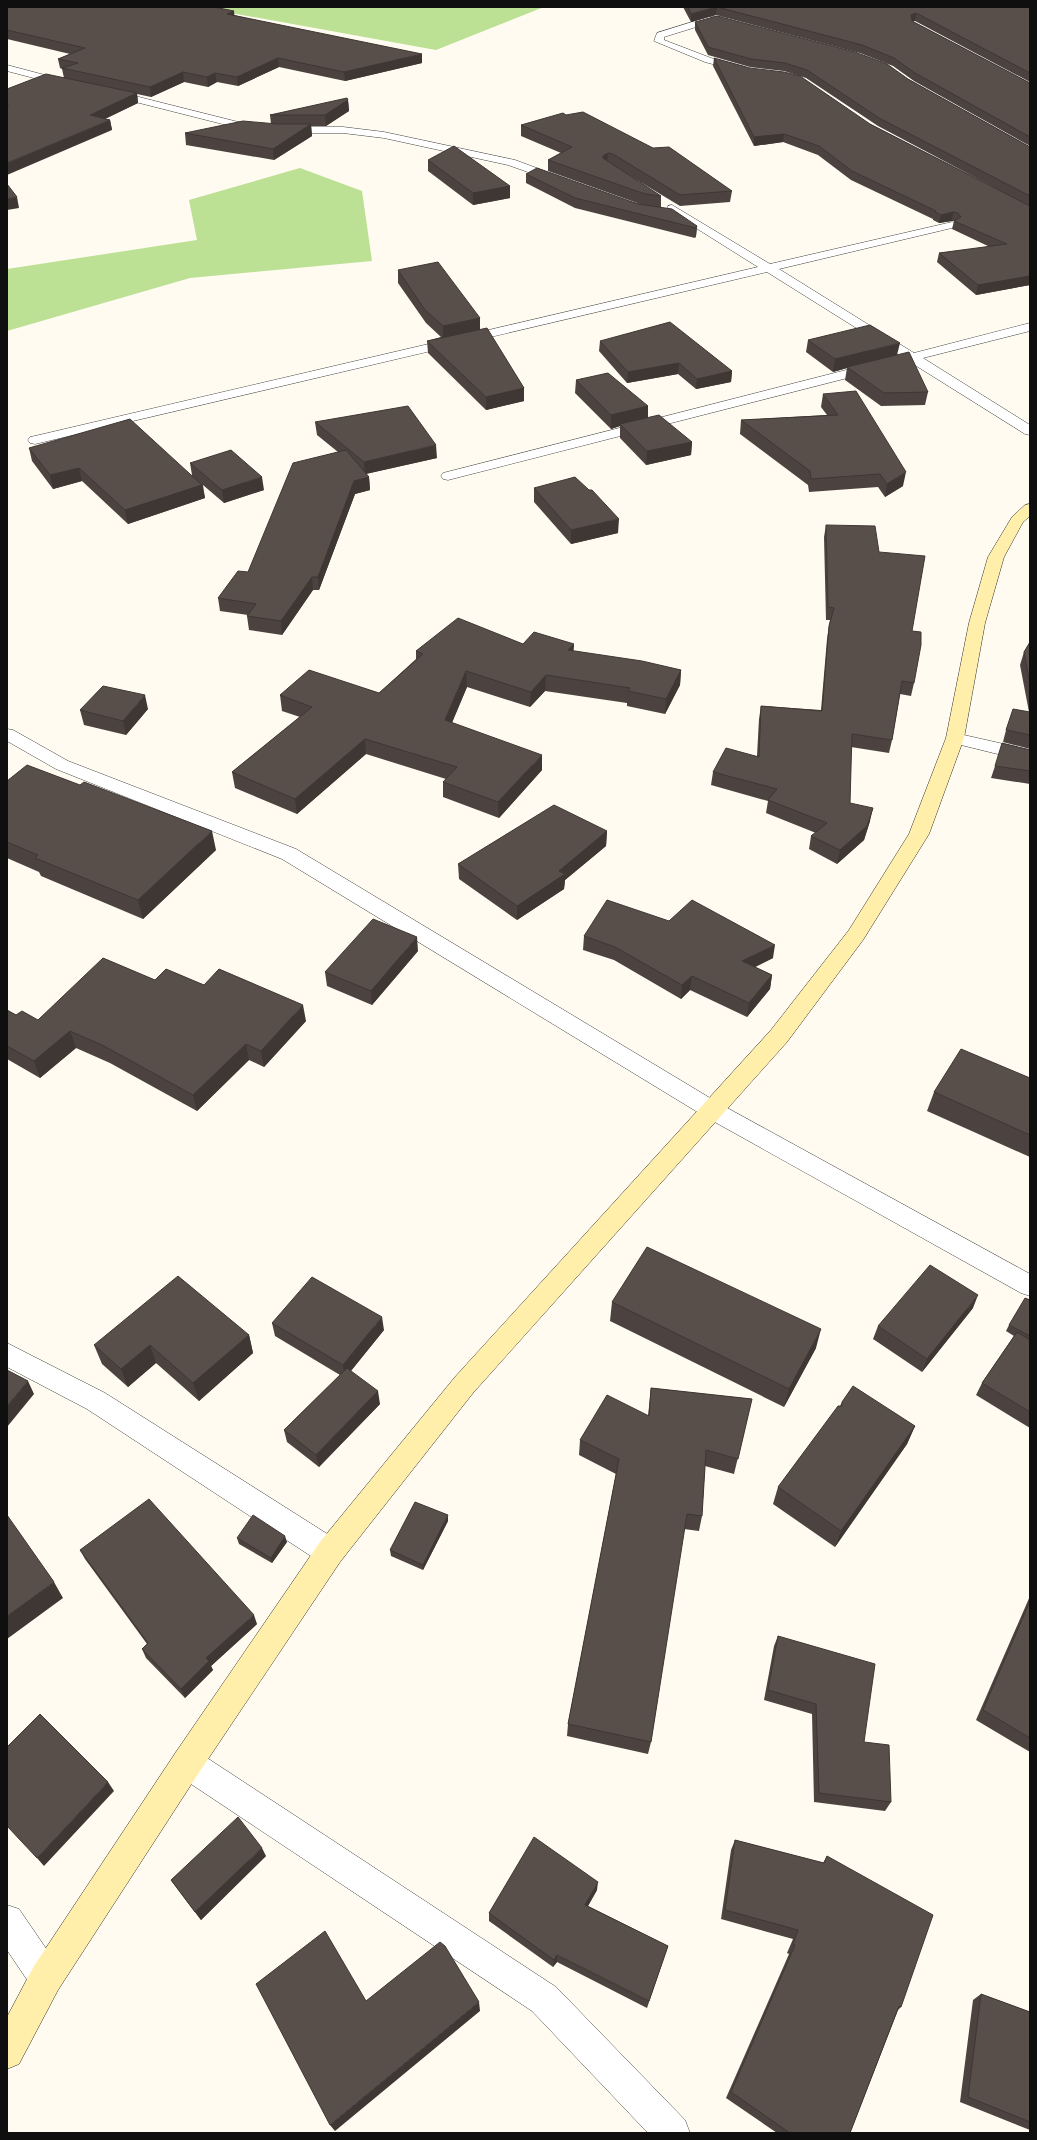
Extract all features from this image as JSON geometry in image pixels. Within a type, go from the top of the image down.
[{"type":"street","points":[[733,22],[716,19],[708,20],[660,35],[659,41],[708,60],[750,71]]},
{"type":"street","points":[[7,68],[81,87]]},
{"type":"street","points":[[96,90],[141,99],[258,130],[343,130],[384,135],[458,152],[511,162],[575,186]]},
{"type":"street","points":[[659,200],[1030,431]]},
{"type":"street","points":[[642,210],[684,215]]},
{"type":"street","points":[[35,440],[952,225]]},
{"type":"street","points":[[448,476],[1030,327]]},
{"type":"street","points":[[7,2052],[46,1978],[186,1763],[330,1552],[464,1385],[779,1036],[856,935],[919,834],[955,738],[977,623],[996,557],[1017,520],[1030,508]]},
{"type":"street","points":[[7,734],[62,765],[289,854],[712,1110],[1030,1286]]},
{"type":"street","points":[[955,738],[1030,756]]},
{"type":"street","points":[[7,1354],[96,1401],[330,1552]]},
{"type":"street","points":[[186,1763],[544,1999],[672,2133]]},
{"type":"street","points":[[7,1921],[46,1978]]},
{"type":"green space","points":[[198,7],[544,7],[436,50]]},
{"type":"green space","points":[[300,168],[362,191],[372,261],[190,278],[7,331],[7,269],[197,240],[189,200]]},
{"type":"building","points":[[7,7],[214,7],[234,11],[227,14],[422,54],[344,72],[278,58],[237,77],[215,73],[207,77],[183,72],[150,87],[62,68],[78,63],[58,59],[85,48],[7,30]]},
{"type":"building","points":[[688,7],[717,7],[691,14]]},
{"type":"building","points":[[717,7],[1030,7],[1030,73],[916,13],[911,15],[912,21],[1030,83],[1030,137],[915,73],[894,58],[862,45]]},
{"type":"building","points":[[717,16],[855,52],[887,64],[908,79],[1030,147],[1030,196],[879,118],[807,70],[785,63],[751,59],[708,47],[695,22]]},
{"type":"building","points":[[714,58],[750,68],[784,72],[800,76],[870,124],[1030,206],[1030,276],[978,285],[939,253],[1007,244],[954,221],[961,217],[958,213],[953,212],[941,215],[935,212],[936,211],[852,171],[819,146],[784,134],[754,137]]},
{"type":"building","points":[[46,74],[137,93],[90,115],[110,120],[7,163],[7,89]]},
{"type":"building","points":[[347,98],[348,100],[325,115],[270,115]]},
{"type":"building","points":[[583,112],[653,148],[669,147],[732,191],[680,195],[613,154],[608,153],[603,156],[603,158],[661,196],[645,194],[548,160],[572,147],[521,125],[563,113],[566,115]]},
{"type":"building","points":[[243,121],[277,124],[311,124],[273,149],[185,133]]},
{"type":"building","points":[[454,146],[510,186],[473,193],[428,160]]},
{"type":"building","points":[[537,168],[638,204],[672,209],[697,226],[696,228],[575,198],[526,174]]},
{"type":"building","points":[[7,184],[17,197],[7,199]]},
{"type":"building","points":[[438,262],[480,318],[443,326],[425,310],[398,270]]},
{"type":"building","points":[[670,322],[732,371],[697,379],[679,363],[628,372],[600,341]]},
{"type":"building","points":[[870,325],[900,343],[835,359],[808,340]]},
{"type":"building","points":[[487,328],[524,388],[486,397],[427,341]]},
{"type":"building","points":[[909,352],[928,392],[884,393],[847,367]]},
{"type":"building","points":[[608,373],[648,406],[611,415],[576,380]]},
{"type":"building","points":[[856,391],[906,472],[887,484],[880,474],[811,479],[810,471],[741,420],[838,415],[823,394]]},
{"type":"building","points":[[408,406],[436,445],[364,462],[315,422]]},
{"type":"building","points":[[659,415],[692,442],[647,451],[620,424]]},
{"type":"building","points":[[130,419],[202,485],[125,510],[79,468],[50,475],[29,448]]},
{"type":"building","points":[[231,450],[262,477],[222,490],[190,463]]},
{"type":"building","points":[[346,450],[369,477],[354,481],[318,577],[312,577],[281,621],[247,616],[256,604],[218,598],[238,571],[248,572],[293,463]]},
{"type":"building","points":[[575,477],[589,490],[592,490],[619,519],[571,530],[534,488]]},
{"type":"building","points":[[826,525],[875,526],[879,552],[925,556],[912,631],[921,632],[921,645],[914,683],[902,681],[892,740],[852,734],[850,803],[873,808],[867,826],[840,850],[811,836],[827,823],[768,800],[777,789],[713,772],[726,748],[759,757],[761,706],[822,711],[829,626],[834,608],[828,607]]},
{"type":"building","points":[[458,618],[523,644],[534,632],[574,644],[568,650],[642,661],[681,670],[666,699],[628,691],[630,688],[546,675],[531,692],[466,671],[445,720],[542,755],[498,802],[443,782],[457,767],[365,739],[295,799],[232,772],[312,707],[280,695],[309,670],[379,693],[423,654],[416,651]]},
{"type":"building","points":[[1030,642],[1030,685],[1024,652]]},
{"type":"building","points":[[103,686],[145,695],[123,721],[80,710]]},
{"type":"building","points":[[1013,709],[1030,712],[1030,735],[1006,730]]},
{"type":"building","points":[[1002,743],[1030,750],[1030,771],[995,766]]},
{"type":"building","points":[[27,765],[80,785],[84,782],[212,831],[138,900],[35,858],[38,855],[7,842],[7,781]]},
{"type":"building","points":[[554,805],[607,831],[559,871],[565,874],[517,906],[458,864]]},
{"type":"building","points":[[607,900],[669,921],[692,900],[775,945],[742,961],[772,975],[749,1003],[692,976],[682,985],[615,947],[584,936]]},
{"type":"building","points":[[373,919],[417,937],[371,991],[325,972]]},
{"type":"building","points":[[103,958],[155,980],[166,969],[204,985],[219,969],[303,1005],[261,1051],[246,1044],[193,1095],[104,1046],[70,1031],[34,1061],[7,1046],[7,1010],[16,1015],[22,1011],[38,1020]]},
{"type":"building","points":[[961,1049],[1030,1078],[1030,1135],[934,1092]]},
{"type":"building","points":[[647,1247],[821,1329],[789,1389],[612,1302]]},
{"type":"building","points":[[930,1265],[978,1295],[927,1359],[878,1326]]},
{"type":"building","points":[[178,1276],[249,1335],[193,1383],[150,1345],[121,1369],[94,1345]]},
{"type":"building","points":[[312,1277],[382,1317],[343,1365],[272,1323]]},
{"type":"building","points":[[1025,1298],[1030,1300],[1030,1336],[1009,1325]]},
{"type":"building","points":[[1017,1332],[1030,1340],[1030,1412],[982,1383]]},
{"type":"building","points":[[347,1368],[378,1391],[316,1455],[284,1430]]},
{"type":"building","points":[[7,1370],[28,1381],[7,1406]]},
{"type":"building","points":[[853,1386],[915,1426],[841,1531],[778,1487],[838,1406],[842,1406],[842,1402]]},
{"type":"building","points":[[651,1388],[752,1399],[738,1459],[706,1450],[702,1516],[687,1514],[651,1742],[568,1724],[619,1459],[580,1440],[607,1395],[649,1416]]},
{"type":"building","points":[[149,1499],[254,1615],[206,1658],[209,1661],[181,1689],[142,1649],[148,1643],[80,1550]]},
{"type":"building","points":[[415,1502],[448,1515],[423,1565],[390,1550]]},
{"type":"building","points":[[7,1515],[54,1582],[7,1616]]},
{"type":"building","points":[[253,1515],[285,1536],[271,1558],[237,1538]]},
{"type":"building","points":[[1030,1601],[1030,1738],[983,1710]]},
{"type":"building","points":[[778,1636],[875,1664],[864,1742],[889,1745],[891,1802],[819,1793],[816,1704],[768,1690]]},
{"type":"building","points":[[40,1714],[108,1782],[37,1858],[7,1826],[7,1747]]},
{"type":"building","points":[[238,1817],[262,1848],[195,1912],[171,1880]]},
{"type":"building","points":[[534,1837],[598,1882],[585,1905],[668,1946],[649,2001],[557,1955],[554,1960],[489,1913]]},
{"type":"building","points":[[735,1840],[824,1863],[827,1856],[933,1915],[901,2007],[899,2006],[850,2133],[790,2133],[731,2092],[795,1945],[793,1944],[798,1930],[725,1910]]},
{"type":"building","points":[[325,1931],[366,2001],[440,1942],[445,1946],[479,2002],[330,2125],[256,1984]]},
{"type":"building","points":[[981,1994],[1030,2012],[1030,2122],[968,2097]]}]
